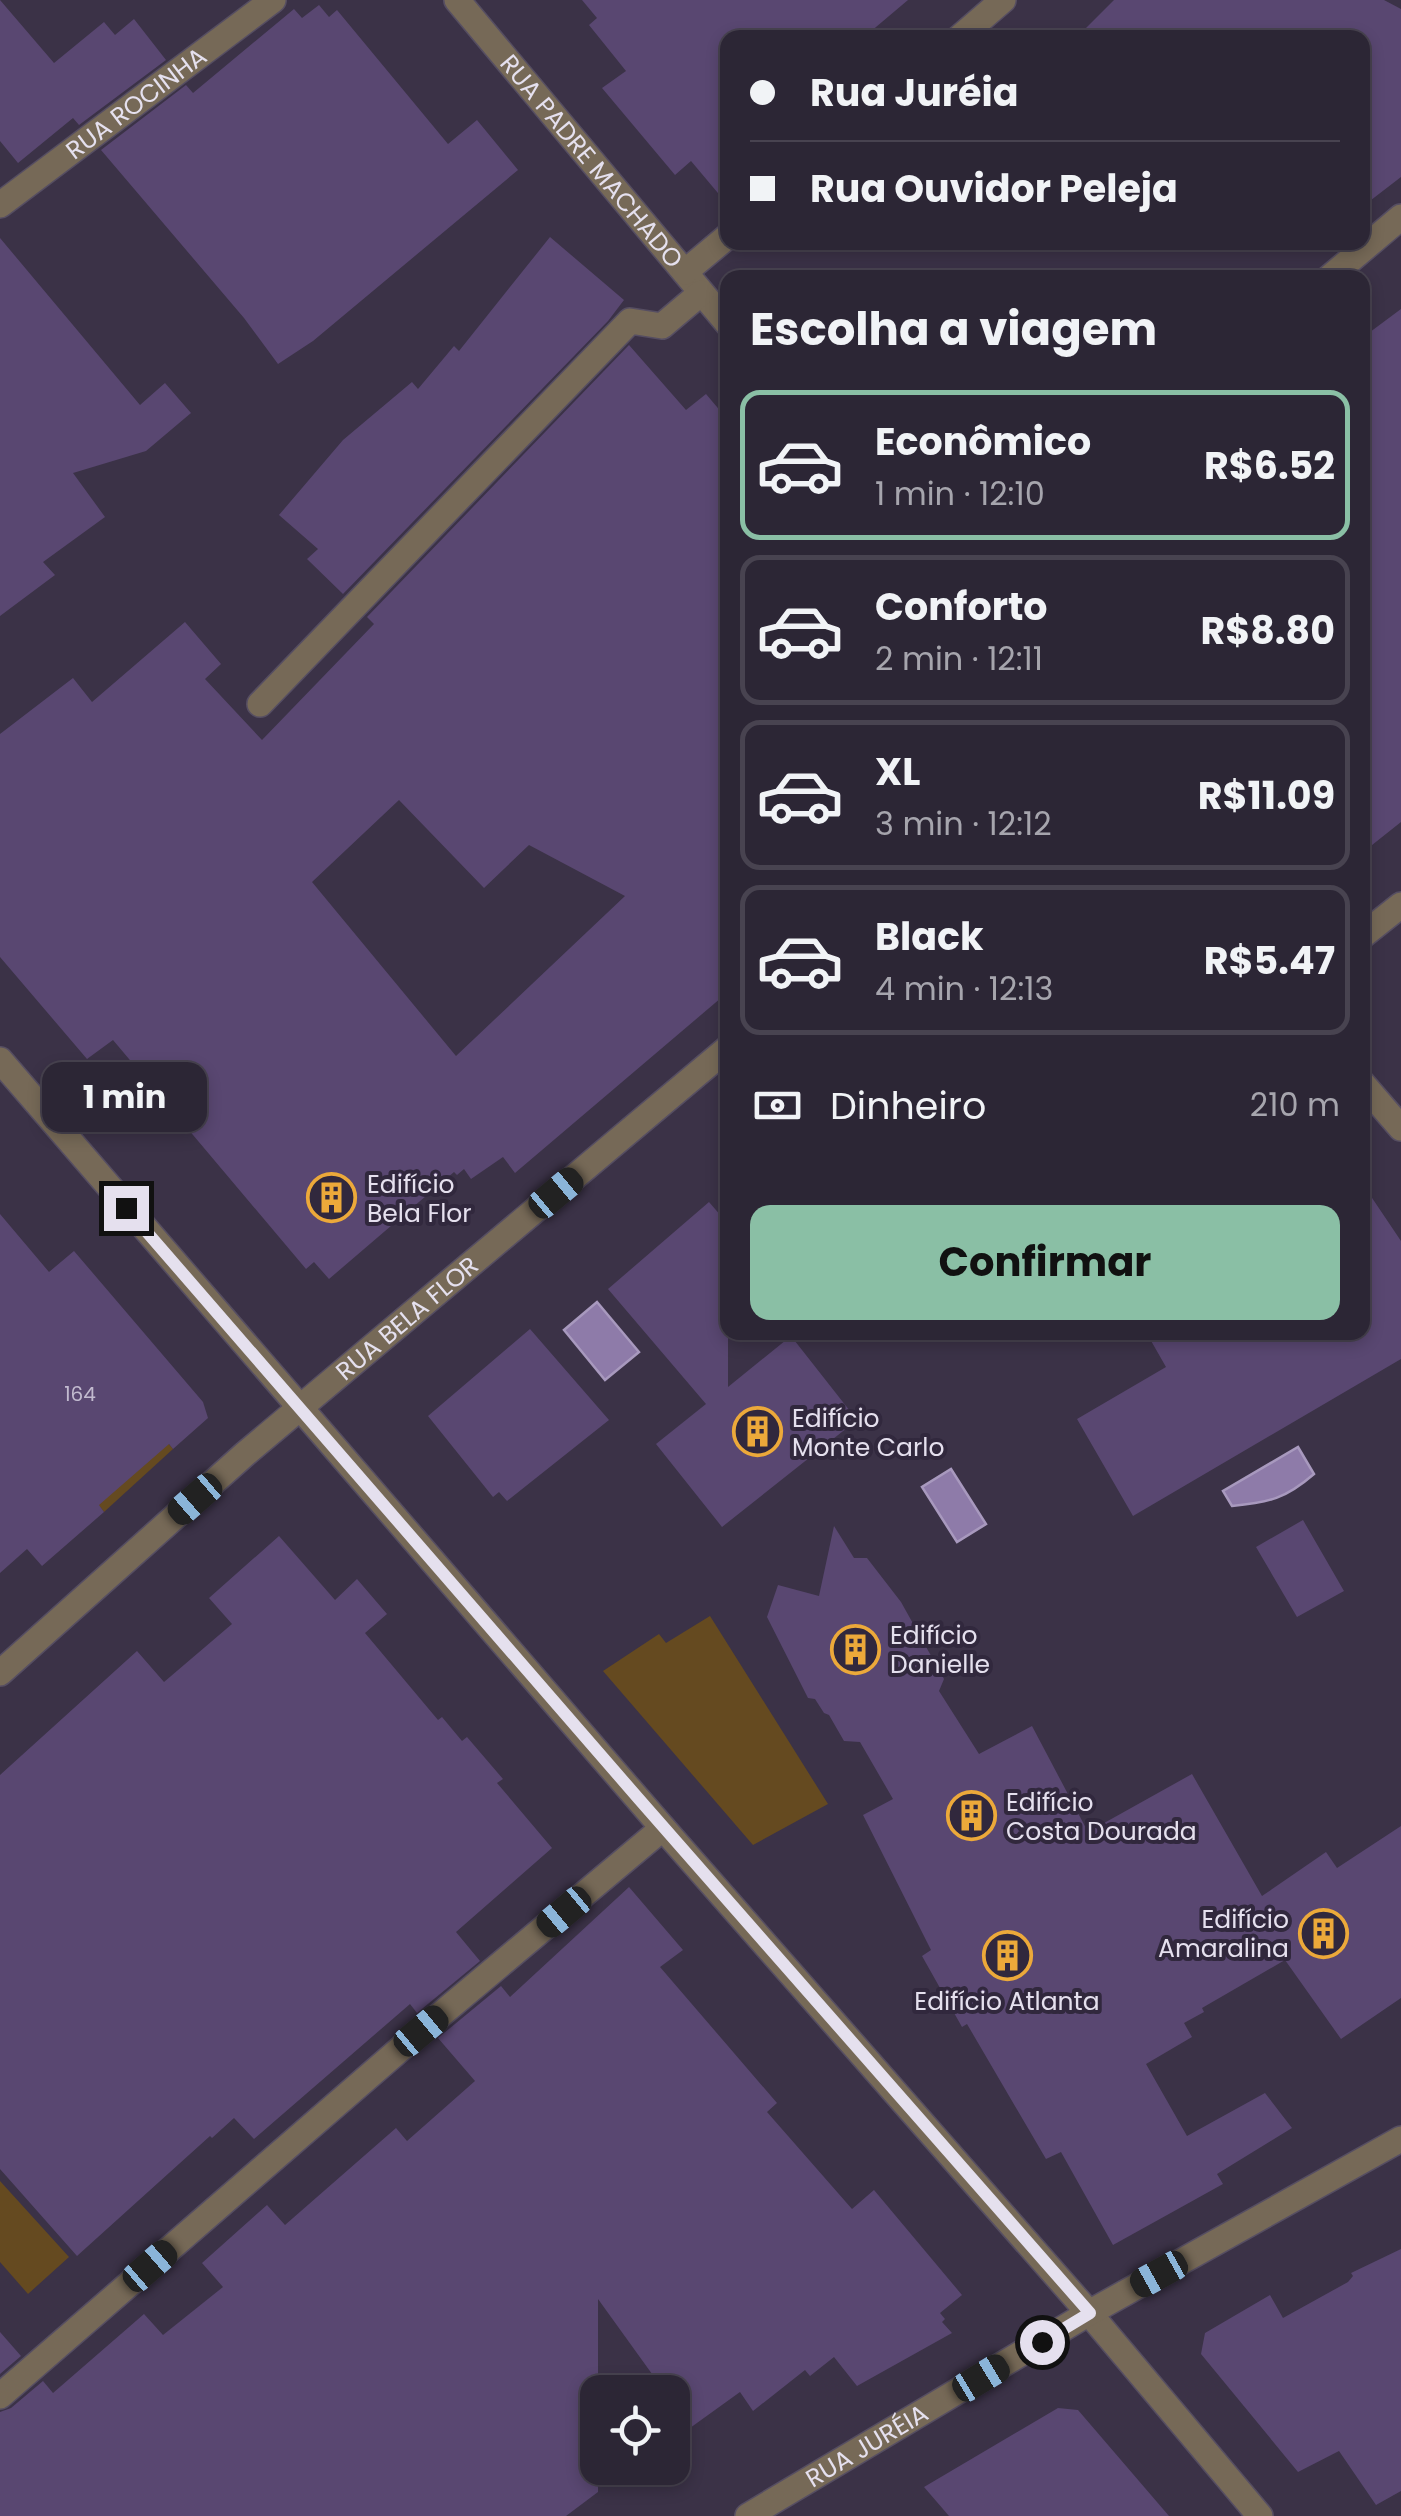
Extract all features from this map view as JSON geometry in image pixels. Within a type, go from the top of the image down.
[{"type":"street","name":"RUA ROCINHA","points":[[0,205],[273,0]]},
{"type":"street","name":"RUA PADRE MACHADO","points":[[457,0],[720,315]]},
{"type":"street","points":[[968,30],[1003,0]]},
{"type":"street","points":[[1370,243],[1401,217]]},
{"type":"street","points":[[684,272],[720,243]]},
{"type":"street","points":[[1338,270],[1362,250]]},
{"type":"street","points":[[260,704],[630,321],[662,326],[701,293]]},
{"type":"street","points":[[1370,930],[1401,905]]},
{"type":"street","name":"RUA BELA FLOR","points":[[0,1673],[299,1409],[720,1055]]},
{"type":"street","points":[[0,1060],[663,1828],[1090,2313],[1260,2516]]},
{"type":"street","points":[[1370,1091],[1401,1128]]},
{"type":"street","points":[[0,2396],[421,2031],[663,1828]]},
{"type":"street","name":"RUA JURÉIA","points":[[748,2516],[1090,2313],[1401,2139]]},
{"type":"shaded area","points":[[597,1302],[639,1352],[605,1380],[564,1330]]},
{"type":"shaded area","points":[[151,1423],[173,1449],[104,1512],[94,1499]]},
{"type":"shaded area","points":[[1298,1447],[1314,1474],[1276,1498],[1232,1506],[1223,1491]]},
{"type":"shaded area","points":[[951,1469],[986,1524],[957,1542],[922,1487]]},
{"type":"shaded area","points":[[710,1616],[828,1804],[753,1845],[603,1671],[659,1634],[666,1643]]},
{"type":"shaded area","points":[[0,2181],[69,2257],[28,2294],[0,2262]]},
{"type":"building","points":[[0,0],[54,63],[104,22],[115,35],[134,19],[166,60],[79,125],[73,118],[18,163],[0,141]]},
{"type":"building","points":[[582,0],[908,0],[872,30],[720,30],[720,195],[691,161],[675,175],[602,88],[626,71],[589,25],[597,18]]},
{"type":"building","points":[[1114,0],[1384,0],[1401,9],[1401,177],[1370,201],[1370,30],[1084,30]]},
{"type":"building","points":[[319,5],[329,17],[337,10],[448,144],[477,120],[518,170],[313,341],[278,364],[244,318],[101,150],[186,85],[193,93],[294,9],[302,18]]},
{"type":"building","points":[[550,237],[624,300],[343,594],[307,559],[318,549],[279,515],[343,440],[412,382],[418,389],[454,346],[459,351]]},
{"type":"building","points":[[0,238],[140,405],[165,383],[191,413],[146,451],[73,473],[105,517],[43,562],[55,575],[0,616]]},
{"type":"building","points":[[1401,309],[1401,822],[1370,847],[1370,332]]},
{"type":"building","points":[[629,345],[686,410],[706,394],[720,411],[720,999],[515,1173],[503,1157],[471,1179],[464,1169],[457,1175],[454,1172],[329,1279],[314,1262],[306,1269],[113,1040],[87,1059],[0,957],[0,734],[73,678],[92,702],[185,622],[221,664],[205,679],[262,740],[374,624],[367,617]],"holes":[[[399,800],[484,888],[529,845],[625,896],[456,1056],[312,882]]]},
{"type":"building","points":[[1370,1195],[1401,1241],[1401,1359],[1133,1516],[1077,1419],[1166,1367],[1151,1340],[1370,1340]]},
{"type":"building","points":[[709,1202],[720,1215],[720,1340],[728,1340],[728,1387],[786,1340],[794,1340],[857,1420],[722,1527],[656,1444],[706,1404],[608,1289]]},
{"type":"building","points":[[0,1214],[49,1272],[74,1251],[203,1402],[208,1418],[173,1449],[169,1444],[99,1505],[104,1512],[42,1566],[27,1549],[0,1573]]},
{"type":"building","points":[[530,1329],[609,1420],[507,1501],[499,1492],[493,1497],[428,1416]]},
{"type":"building","points":[[1303,1520],[1344,1591],[1297,1617],[1256,1547]]},
{"type":"building","points":[[834,1526],[854,1558],[867,1558],[901,1602],[944,1679],[939,1691],[979,1754],[1032,1726],[1088,1832],[1192,1774],[1262,1896],[1326,1852],[1337,1868],[1401,1826],[1401,1998],[1341,2039],[1285,1960],[1202,2008],[1204,2012],[1184,2023],[1192,2037],[1146,2064],[1187,2136],[1265,2093],[1292,2128],[1217,2174],[1223,2184],[1113,2245],[1061,2152],[1046,2159],[922,1956],[931,1950],[863,1815],[893,1799],[860,1742],[844,1741],[829,1715],[815,1699],[808,1698],[767,1617],[778,1585],[819,1596]]},
{"type":"building","points":[[279,1536],[335,1600],[357,1579],[387,1614],[365,1633],[438,1720],[442,1717],[462,1741],[467,1737],[503,1779],[497,1783],[552,1848],[456,1932],[480,1961],[417,2013],[410,2004],[254,2139],[234,2118],[77,2256],[0,2169],[0,1775],[137,1651],[164,1682],[232,1624],[209,1598]]},
{"type":"building","points":[[629,1887],[683,1950],[660,1967],[777,2103],[767,2112],[852,2209],[874,2190],[962,2295],[940,2313],[952,2333],[857,2386],[834,2357],[810,2376],[805,2370],[753,2411],[740,2392],[690,2428],[690,2375],[653,2375],[598,2299],[598,2375],[580,2375],[580,2485],[598,2485],[598,2492],[566,2516],[0,2516],[0,2412],[11,2408],[43,2381],[53,2393],[144,2314],[163,2335],[223,2287],[202,2263],[267,2205],[285,2225],[396,2128],[407,2141],[475,2081],[438,2038],[501,1986],[510,1997]]},
{"type":"building","points":[[1401,2249],[1401,2491],[1376,2505],[1339,2451],[1298,2472],[1201,2354],[1205,2333],[1270,2295],[1283,2318],[1348,2282],[1351,2273]]},
{"type":"building","points":[[0,2332],[21,2356],[0,2374]]},
{"type":"building","points":[[1058,2408],[1078,2410],[1169,2516],[949,2516],[924,2487]]},
{"type":"place","name":"Edifício Bela Flor","points":[[332,1198]]},
{"type":"place","name":"Edifício Monte Carlo","points":[[757,1432]]},
{"type":"place","name":"Edifício Danielle","points":[[855,1649]]},
{"type":"place","name":"Edifício Costa Dourada","points":[[971,1816]]},
{"type":"place","name":"Edifício Amaralina","points":[[1324,1933]]},
{"type":"place","name":"Edifício Atlanta","points":[[1007,1955]]},
{"type":"route","points":[[126,1208],[1090,2313],[1042,2342]]}]
